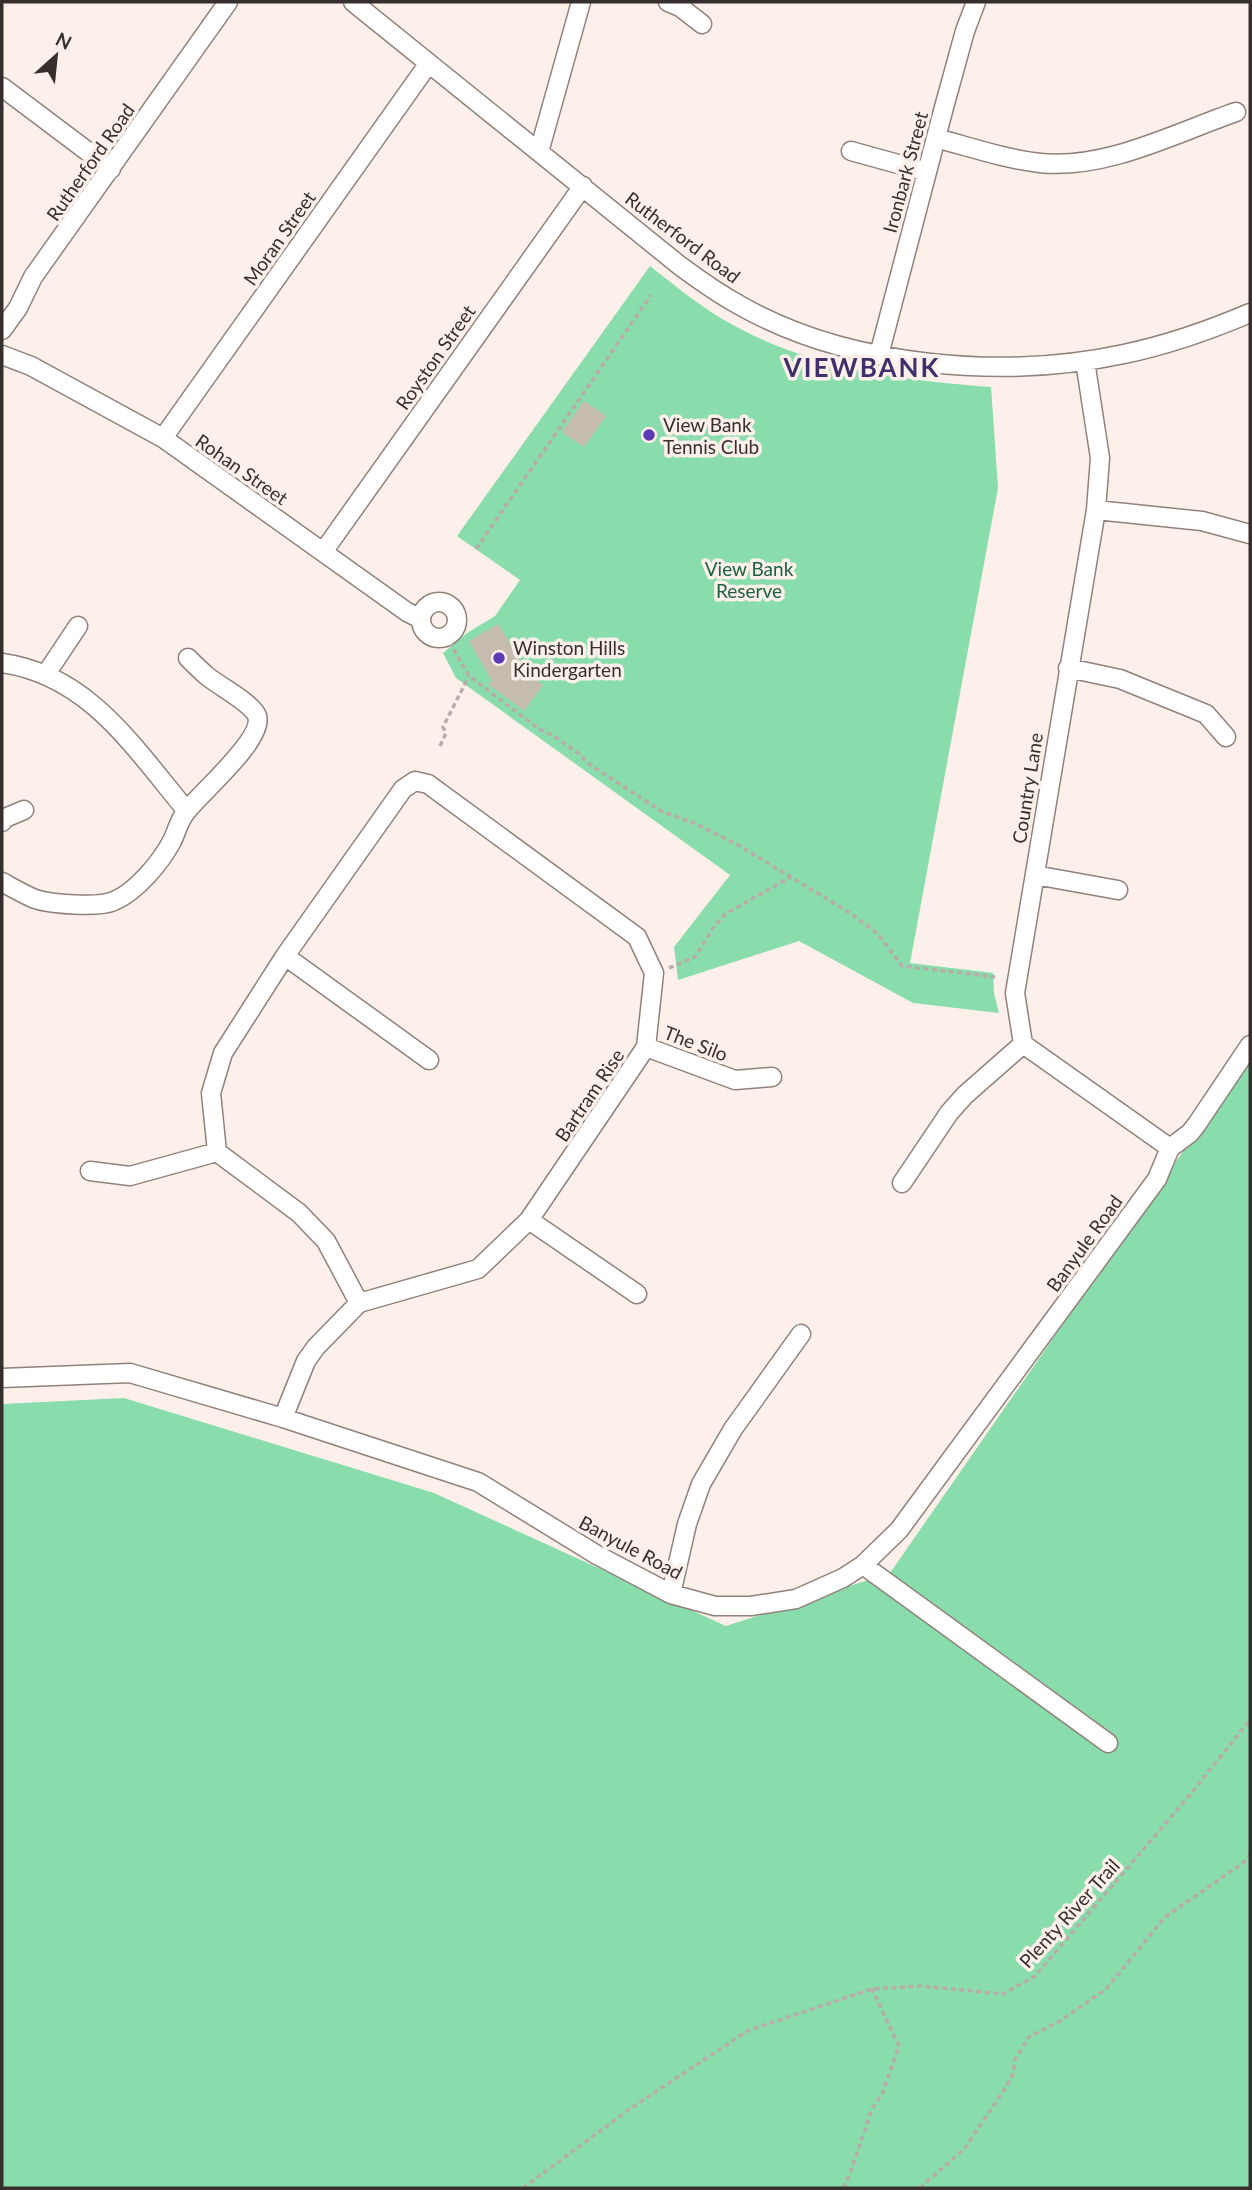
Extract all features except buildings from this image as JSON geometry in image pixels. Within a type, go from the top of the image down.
[{"type":"street","name":"Rutherford Road","points":[[2,313],[33,277],[229,2]]},
{"type":"street","name":"Rutherford Road","points":[[354,2],[713,290],[742,307],[811,337],[879,355],[936,363],[1040,365],[1124,354],[1196,334],[1250,313]]},
{"type":"street","points":[[539,152],[581,2]]},
{"type":"street","points":[[668,2],[681,7],[702,24]]},
{"type":"street","name":"Ironbark Street","points":[[879,355],[965,31],[976,2]]},
{"type":"street","name":"Moran Street","points":[[163,438],[429,63]]},
{"type":"street","points":[[2,87],[111,169]]},
{"type":"street","points":[[936,138],[1040,163],[1067,163],[1090,161],[1122,153],[1236,112]]},
{"type":"street","points":[[851,151],[927,172]]},
{"type":"street","name":"Royston Street","points":[[323,552],[583,186]]},
{"type":"street","name":"Rutherford Road","points":[[2,330],[18,308],[33,277]]},
{"type":"street","name":"Rohan Street","points":[[2,345],[31,366],[163,438],[421,619]]},
{"type":"street","name":"Rohan Street","points":[[2,355],[31,366]]},
{"type":"street","name":"Country Lane","points":[[1023,1044],[1015,993],[1096,510],[1100,458],[1085,361]]},
{"type":"street","points":[[1096,510],[1202,521],[1250,534]]},
{"type":"street","points":[[437,602],[449,605],[456,616],[455,628],[451,633],[444,637],[431,636],[425,632],[421,619],[425,607],[437,602]]},
{"type":"street","points":[[46,674],[78,626]]},
{"type":"street","points":[[2,882],[25,895],[48,902],[90,905],[113,902],[158,864],[187,811],[218,780],[244,748],[254,733],[258,719],[252,709],[206,676],[188,658]]},
{"type":"street","points":[[2,663],[27,667],[46,674],[73,690],[110,720],[187,811]]},
{"type":"street","points":[[1068,667],[1120,678],[1206,714],[1226,737]]},
{"type":"street","points":[[359,1303],[326,1241],[299,1213],[216,1152],[211,1093],[223,1053],[285,956],[417,772],[428,784],[637,937],[654,973]]},
{"type":"street","points":[[2,822],[24,810]]},
{"type":"street","points":[[1035,875],[1118,890]]},
{"type":"street","points":[[285,956],[429,1060]]},
{"type":"street","name":"Bartram Rise","points":[[283,1418],[306,1361],[359,1303],[478,1269],[529,1220],[646,1047],[654,973]]},
{"type":"street","points":[[902,1183],[949,1113],[965,1095],[1023,1044],[1170,1148]]},
{"type":"street","name":"Banyule Road","points":[[2,1378],[130,1373],[283,1418],[478,1482],[597,1555],[671,1594],[715,1606],[751,1606],[796,1599],[843,1578],[863,1564],[899,1530],[1149,1190],[1164,1166],[1170,1148],[1197,1124],[1250,1045]]},
{"type":"street","name":"The Silo","points":[[646,1047],[735,1080],[772,1077]]},
{"type":"street","points":[[90,1171],[130,1176],[216,1152]]},
{"type":"street","points":[[529,1220],[637,1294]]},
{"type":"street","points":[[671,1594],[687,1524],[701,1484],[733,1429],[801,1335]]},
{"type":"street","points":[[863,1564],[1108,1743]]},
{"type":"path","points":[[476,549],[651,295]]},
{"type":"path","points":[[451,633],[450,645],[469,676],[539,729],[551,734],[589,764],[661,811],[718,835],[866,923],[878,934],[902,966],[995,977]]},
{"type":"path","points":[[440,746],[446,733],[443,727],[469,676]]},
{"type":"path","points":[[654,973],[695,957],[721,918],[791,877]]},
{"type":"path","name":"Plenty River Trail","points":[[523,2188],[631,2108],[749,2030],[873,1989],[921,1986],[1003,1994],[1035,1976],[1180,1807],[1250,1720]]},
{"type":"path","points":[[920,2188],[965,2148],[1006,2087],[1013,2074],[1015,2059],[1029,2038],[1060,2021],[1105,1989],[1165,1917],[1243,1863],[1250,1854]]},
{"type":"path","points":[[843,2188],[872,2109],[882,2094],[900,2046],[873,1989]]},
{"type":"green space","name":"View Bank Reserve","points":[[650,266],[722,319],[763,340],[795,352],[826,362],[891,376],[991,387],[998,488],[910,963],[993,973],[999,1013],[913,1003],[799,941],[678,980],[674,947],[730,875],[456,678],[443,653],[467,633],[495,616],[520,580],[457,536]]},
{"type":"green space","points":[[1250,1055],[1250,2188],[2,2188],[2,1404],[124,1398],[434,1493],[726,1626],[890,1573]]},
{"type":"place","name":"View Bank Tennis Club","points":[[649,435]]},
{"type":"place","name":"Winston Hills Kindergarten","points":[[499,658]]},
{"type":"district","name":"VIEWBANK","points":[[862,367]]}]
